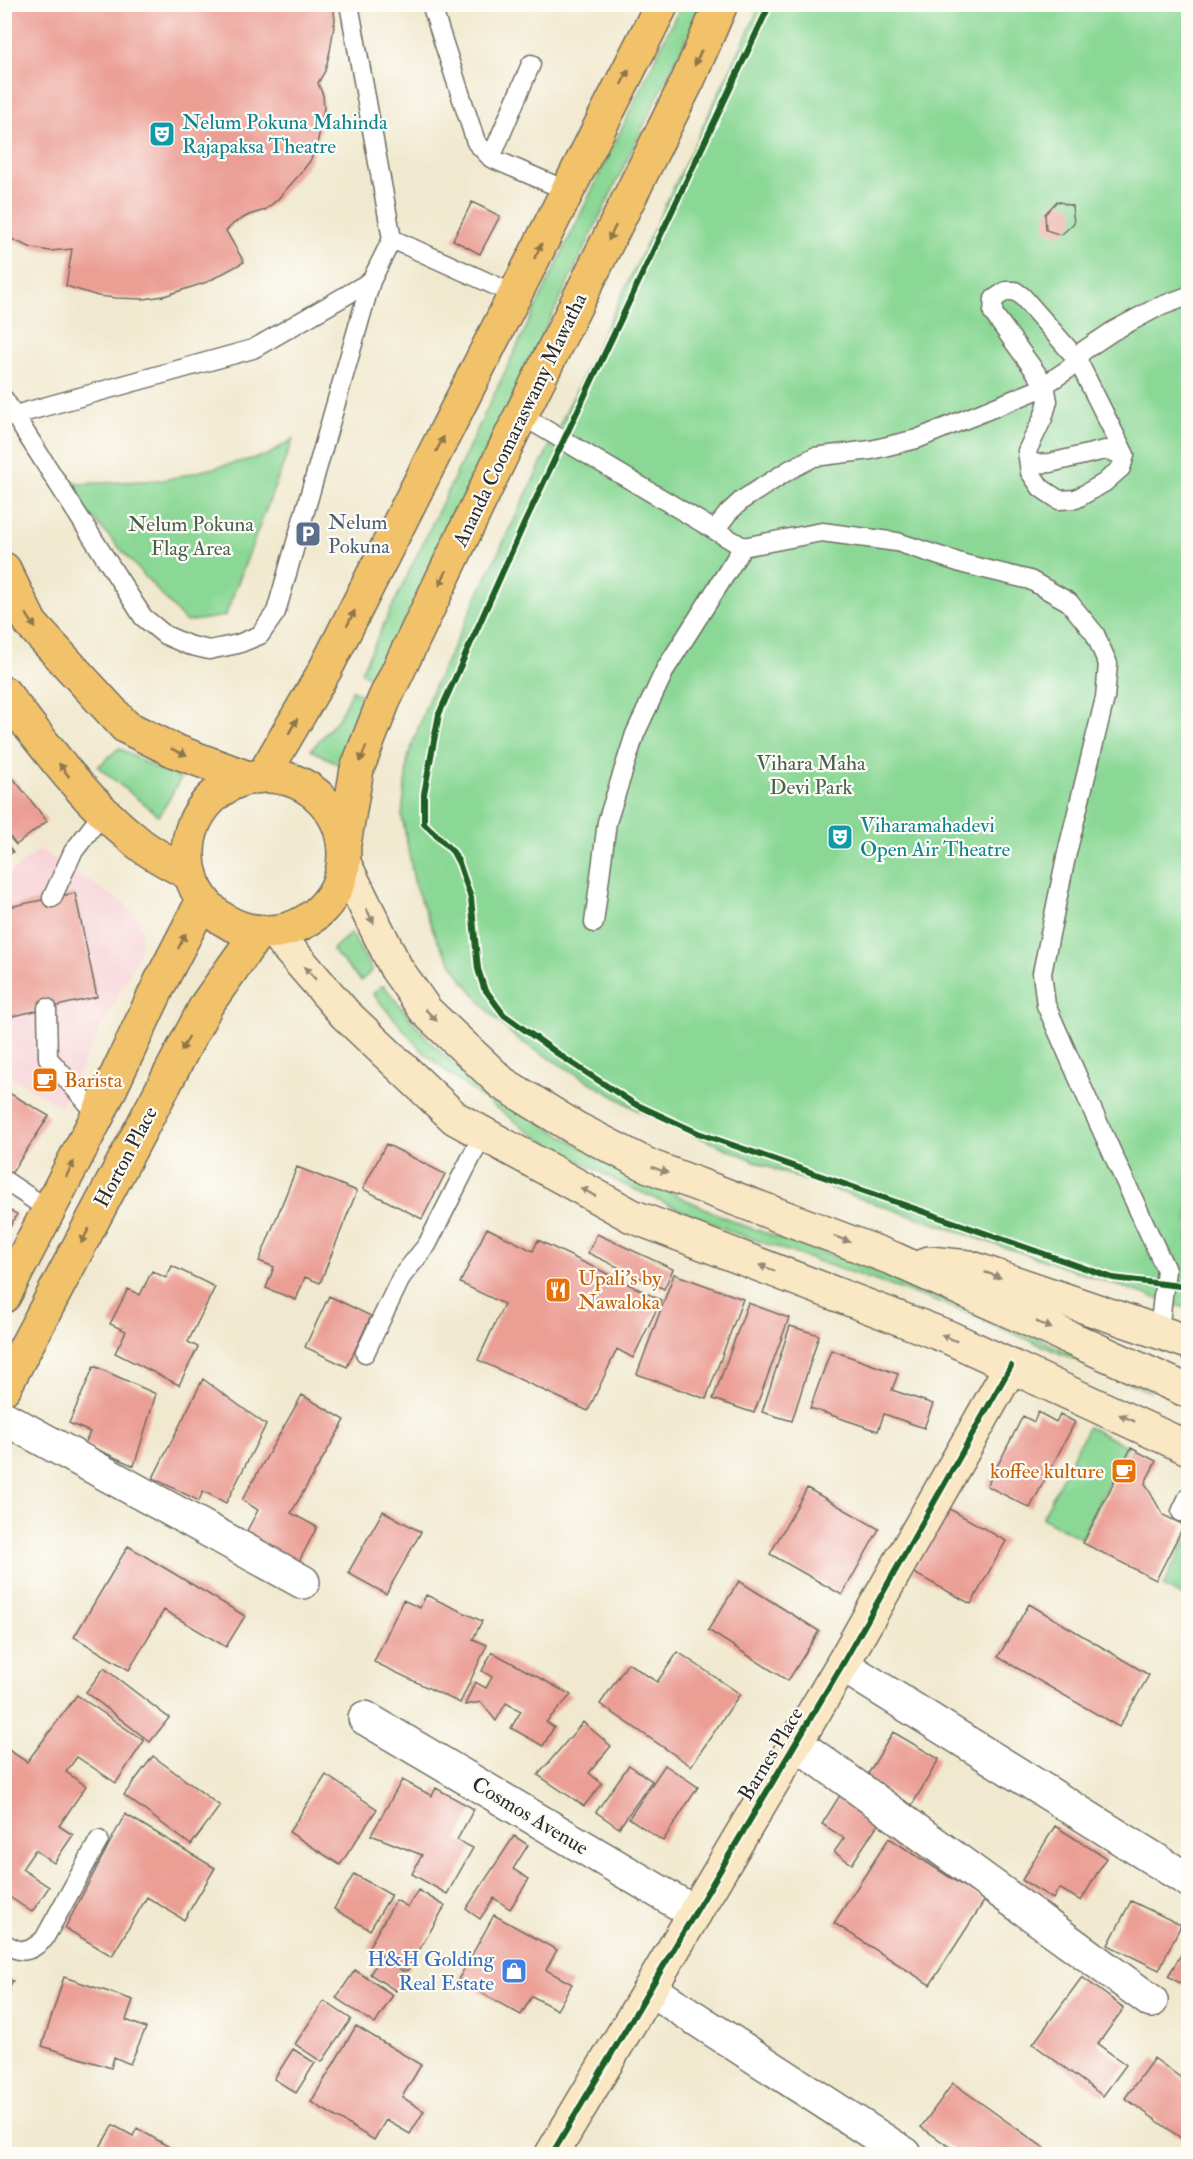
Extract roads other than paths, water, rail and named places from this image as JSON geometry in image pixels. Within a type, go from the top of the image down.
[{"type":"main road","points":[[197,888],[188,850],[194,826],[206,805],[225,788],[255,777],[325,670],[662,4]]},
{"type":"main road","name":"Ananda Coomaraswamy Mawatha","points":[[344,854],[357,769],[384,700],[521,415],[688,80],[721,4]]},
{"type":"main road","points":[[4,569],[32,624],[126,728],[175,751],[255,777],[286,778],[307,787],[325,802],[337,822],[344,854],[396,968],[426,1011],[502,1083],[577,1129],[649,1166],[894,1259],[1188,1391]]},
{"type":"main road","points":[[4,693],[71,780],[103,813],[137,843],[197,888],[218,916],[237,927],[266,932],[300,925],[321,910],[336,889],[344,854]]},
{"type":"main road","name":"Horton Place","points":[[4,1296],[98,1115],[161,981],[197,888]]},
{"type":"main road","points":[[266,932],[345,1014],[455,1118],[483,1134],[632,1216],[948,1337],[1185,1442]]},
{"type":"main road","name":"Horton Place","points":[[4,1388],[207,1004],[266,932]]},
{"type":"main road","points":[[894,1259],[969,1267],[1174,1337]]},
{"type":"main road","name":"Barnes Place","points":[[552,2154],[842,1665],[1011,1366]]},
{"type":"street","points":[[4,1418],[303,1582]]},
{"type":"street","points":[[842,1665],[1188,1880]]},
{"type":"street","name":"Cosmos Avenue","points":[[365,1718],[695,1914]]},
{"type":"street","points":[[796,1743],[1151,2001]]},
{"type":"street","points":[[650,1989],[905,2154]]},
{"type":"lane","points":[[4,399],[9,417],[143,617],[165,635],[188,645],[209,650],[238,644],[260,635],[276,612],[372,281],[392,239],[349,4]]},
{"type":"lane","points":[[431,4],[476,142],[491,158],[568,191]]},
{"type":"lane","points":[[491,158],[531,64]]},
{"type":"lane","points":[[392,239],[516,294]]},
{"type":"lane","points":[[9,417],[253,349],[372,281]]},
{"type":"lane","points":[[1006,291],[1015,291],[1022,296],[1077,359],[1125,455],[1121,468],[1104,483],[1076,499],[1059,500],[1041,488],[1030,472],[1027,451],[1043,418],[1048,401],[1045,385],[993,313],[994,299],[1006,291]]},
{"type":"lane","points":[[715,530],[742,500],[814,457],[871,450],[917,439],[1037,390],[1070,368],[1083,351],[1136,318],[1188,296]]},
{"type":"lane","points":[[521,415],[743,547],[822,532],[897,542],[963,564],[1030,580],[1069,602],[1095,634],[1108,664],[1106,698],[1066,856],[1041,973],[1046,1005],[1166,1270],[1174,1337]]},
{"type":"lane","points":[[1029,464],[1050,463],[1105,450],[1125,455]]},
{"type":"lane","points":[[594,923],[607,822],[635,734],[666,668],[743,547]]},
{"type":"lane","points":[[52,898],[73,852],[103,813]]},
{"type":"lane","points":[[47,1008],[48,1058],[98,1115]]},
{"type":"lane","points":[[364,1353],[402,1276],[427,1245],[483,1134]]},
{"type":"lane","points":[[4,1180],[49,1210]]},
{"type":"lane","points":[[4,1943],[15,1950],[32,1950],[44,1939],[99,1840]]},
{"type":"place","name":"Nelum Pokuna Mahinda Rajapaksa Theatre","points":[[162,134]]},
{"type":"place","name":"Nelum Pokuna","points":[[308,534]]},
{"type":"place","name":"Viharamahadevi Open Air Theatre","points":[[840,837]]},
{"type":"place","name":"Barista","points":[[45,1080]]},
{"type":"place","name":"Upali's by Nawaloka","points":[[558,1290]]},
{"type":"place","name":"koffee kulture","points":[[1124,1471]]},
{"type":"place","name":"H&H Golding Real Estate","points":[[514,1971]]},
{"type":"park label","name":"Nelum Pokuna Flag Area","points":[[191,536]]},
{"type":"park label","name":"Vihara Maha Devi Park","points":[[811,775]]}]
